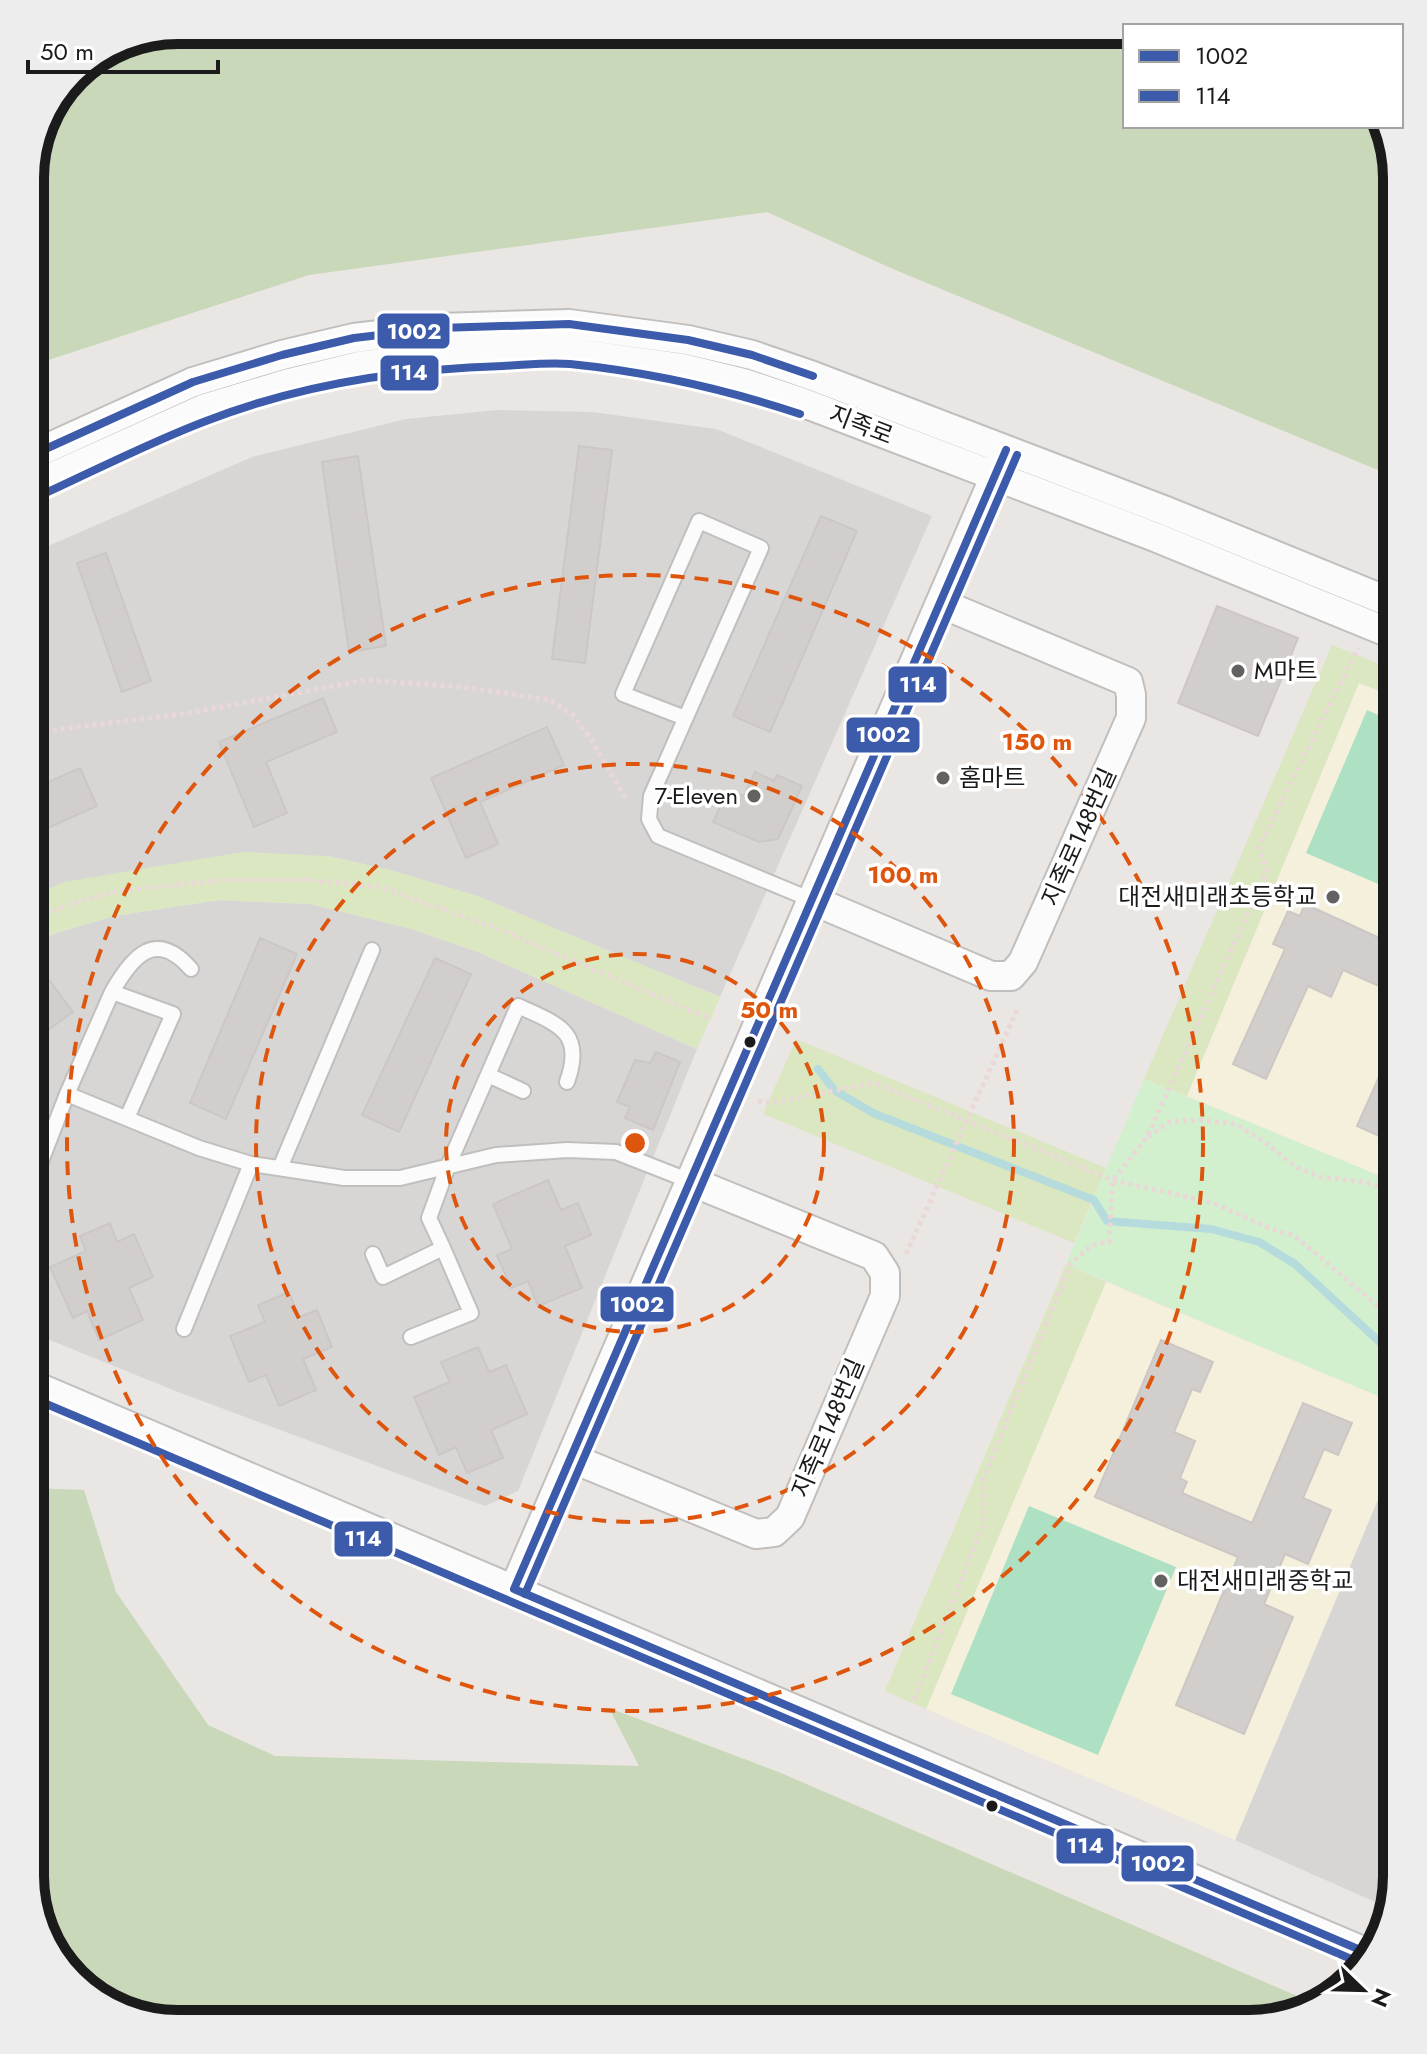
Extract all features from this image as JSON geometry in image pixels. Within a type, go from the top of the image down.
[{"type":"street","name":"지족로","points":[[44,450],[193,382],[282,355],[354,338],[439,328],[569,324],[688,340],[752,355],[1006,450],[1383,599]]},
{"type":"street","name":"지족로","points":[[44,481],[203,409],[289,383],[359,366],[441,356],[567,352],[683,368],[744,383],[804,403],[1155,537],[1383,630]]},
{"type":"street","points":[[514,1589],[1006,450]]},
{"type":"street","name":"지족로148번길","points":[[812,900],[991,976],[1011,976],[1023,962],[1131,718],[1128,682],[940,603]]},
{"type":"street","name":"지족로148번길","points":[[571,1458],[756,1534],[774,1532],[790,1517],[885,1296],[885,1273],[874,1256],[690,1181]]},
{"type":"street","points":[[44,1390],[1360,1950]]},
{"type":"lane","points":[[685,718],[623,694],[699,521],[761,548],[651,796],[649,819],[658,836],[812,900]]},
{"type":"lane","points":[[44,1154],[67,1094],[125,969],[141,953],[159,949],[178,954],[191,969]]},
{"type":"lane","points":[[280,1168],[372,950]]},
{"type":"lane","points":[[112,992],[173,1014],[127,1118]]},
{"type":"lane","points":[[411,1337],[471,1313],[429,1218],[448,1166],[518,1006],[558,1024],[572,1043],[575,1060],[567,1082]]},
{"type":"lane","points":[[488,1075],[523,1091]]},
{"type":"lane","points":[[67,1094],[199,1148],[251,1164],[344,1178],[400,1178],[496,1155],[567,1150],[616,1152],[690,1181]]},
{"type":"lane","points":[[184,1329],[251,1164]]},
{"type":"lane","points":[[373,1254],[383,1277],[443,1248]]},
{"type":"path","points":[[914,1700],[984,1522],[982,1482],[1071,1263],[1092,1245],[1109,1242],[1113,1180],[1147,1137],[1267,870],[1259,847],[1362,640]]},
{"type":"path","points":[[44,731],[189,713],[366,680],[462,687],[550,700],[573,715],[591,739],[626,799]]},
{"type":"path","points":[[44,915],[73,903],[117,891],[223,880],[307,880],[380,887],[496,928],[711,1019]]},
{"type":"path","points":[[906,1254],[1017,1010]]},
{"type":"path","points":[[758,1101],[771,1103],[874,1083],[1113,1180],[1213,1203],[1271,1229],[1295,1236],[1383,1310]]},
{"type":"path","points":[[1147,1137],[1171,1121],[1235,1124],[1265,1142],[1294,1166],[1320,1177],[1383,1187]]},
{"type":"shaded area","points":[[498,410],[592,412],[716,429],[932,516],[720,997],[477,896],[390,870],[328,856],[44,895],[44,548],[252,457],[406,419]]},
{"type":"shaded area","name":"대전새미래초등학교","points":[[1359,683],[1383,692],[1383,1177],[1187,1096]]},
{"type":"shaded area","points":[[219,900],[310,904],[408,928],[478,952],[697,1049],[518,1491],[485,1506],[178,1392],[44,1338],[44,939],[114,916]]},
{"type":"shaded area","name":"대전새미래중학교","points":[[1106,1282],[1383,1398],[1383,1487],[1235,1840],[926,1709]]},
{"type":"shaded area","points":[[1383,1487],[1383,1876],[1380,1904],[1235,1840]]},
{"type":"green space","points":[[178,44],[1123,44],[1123,128],[1373,128],[1382,160],[1383,178],[1383,472],[893,269],[767,212],[309,275],[44,361],[44,169],[58,119],[72,96],[90,77],[111,62],[135,51]]},
{"type":"green space","points":[[1332,645],[1383,665],[1383,692],[1359,683],[1187,1096],[1144,1079]]},
{"type":"green space","points":[[1367,710],[1383,717],[1383,886],[1306,853]]},
{"type":"green space","points":[[243,852],[328,856],[390,870],[477,896],[720,997],[697,1049],[478,952],[408,928],[310,904],[219,900],[114,916],[44,939],[44,891],[64,882]]},
{"type":"green space","points":[[796,1039],[1106,1168],[1074,1243],[763,1114]]},
{"type":"green space","points":[[1144,1079],[1383,1177],[1383,1398],[1066,1264]]},
{"type":"green space","points":[[1066,1264],[1106,1282],[926,1709],[885,1691]]},
{"type":"green space","points":[[44,1489],[84,1490],[116,1592],[208,1725],[275,1756],[639,1766],[609,1708],[781,1773],[1303,1999],[1267,2009],[1249,2010],[169,2010],[135,2003],[104,1987],[77,1964],[54,1927],[45,1894]]},
{"type":"green space","points":[[1029,1506],[1176,1567],[1098,1755],[951,1694]]},
{"type":"building","points":[[579,446],[612,450],[585,663],[552,659]]},
{"type":"building","points":[[358,456],[386,646],[349,652],[322,462]]},
{"type":"building","points":[[821,516],[857,531],[770,732],[733,716]]},
{"type":"building","points":[[106,553],[151,681],[122,692],[77,563]]},
{"type":"building","name":"M마트","points":[[1217,606],[1298,638],[1258,736],[1178,703]]},
{"type":"building","points":[[323,698],[337,732],[266,762],[287,813],[254,827],[219,742]]},
{"type":"building","points":[[547,727],[564,765],[480,802],[498,844],[466,858],[431,778]]},
{"type":"building","points":[[80,768],[97,806],[44,830],[44,784]]},
{"type":"building","points":[[755,772],[774,781],[777,775],[802,786],[778,839],[759,842],[713,822],[728,789],[744,796]]},
{"type":"building","points":[[1305,904],[1383,940],[1383,988],[1343,970],[1331,997],[1308,986],[1266,1079],[1233,1064],[1285,949],[1273,944],[1288,911],[1300,916]]},
{"type":"building","points":[[260,938],[297,954],[226,1119],[190,1103]]},
{"type":"building","points":[[435,958],[471,974],[399,1132],[362,1115]]},
{"type":"building","points":[[50,981],[73,1012],[44,1033],[44,986]]},
{"type":"building","points":[[656,1052],[680,1062],[653,1130],[625,1118],[630,1107],[617,1102],[635,1060],[650,1063]]},
{"type":"building","points":[[1383,1068],[1383,1138],[1357,1126]]},
{"type":"building","points":[[548,1180],[561,1210],[578,1203],[591,1235],[565,1246],[582,1288],[538,1306],[528,1281],[511,1288],[497,1255],[512,1249],[493,1204]]},
{"type":"building","points":[[110,1223],[117,1242],[134,1234],[153,1277],[129,1288],[143,1320],[99,1340],[87,1311],[73,1318],[50,1267],[86,1251],[80,1236]]},
{"type":"building","points":[[289,1292],[299,1317],[317,1310],[332,1347],[303,1359],[316,1390],[279,1406],[266,1375],[249,1382],[230,1336],[265,1322],[258,1305]]},
{"type":"building","points":[[1161,1340],[1213,1362],[1200,1392],[1192,1389],[1174,1432],[1195,1441],[1180,1478],[1187,1482],[1182,1493],[1252,1523],[1303,1403],[1352,1423],[1338,1455],[1324,1449],[1303,1498],[1331,1510],[1308,1564],[1285,1554],[1264,1604],[1293,1617],[1244,1734],[1176,1705],[1238,1557],[1095,1497]]},
{"type":"building","points":[[478,1347],[489,1372],[506,1365],[527,1414],[491,1430],[503,1458],[467,1473],[456,1447],[439,1455],[414,1397],[450,1382],[441,1362]]},
{"type":"waterway","points":[[818,1069],[834,1090],[873,1113],[1094,1200],[1107,1221],[1211,1229],[1259,1242],[1295,1264],[1383,1345]]},
{"type":"transit line","name":"1002","points":[[44,450],[193,382],[282,355],[354,338],[439,328],[569,324],[688,340],[752,355],[813,376]]},
{"type":"transit line","name":"114","points":[[44,494],[163,439],[242,408],[315,388],[427,371],[553,363],[599,367],[686,383],[800,414]]},
{"type":"transit line","name":"1002","points":[[514,1589],[1006,450]]},
{"type":"transit line","name":"114","points":[[525,1594],[1017,455]]},
{"type":"transit line","name":"114","points":[[44,1403],[1330,1950]]},
{"type":"transit line","name":"1002","points":[[514,1589],[1360,1950]]},
{"type":"place","name":"M마트","points":[[1238,671]]},
{"type":"place","name":"홈마트","points":[[943,778]]},
{"type":"place","name":"7-Eleven","points":[[754,796]]},
{"type":"place","name":"대전새미래초등학교","points":[[1333,897]]},
{"type":"place","name":"대전새미래중학교","points":[[1161,1581]]}]
